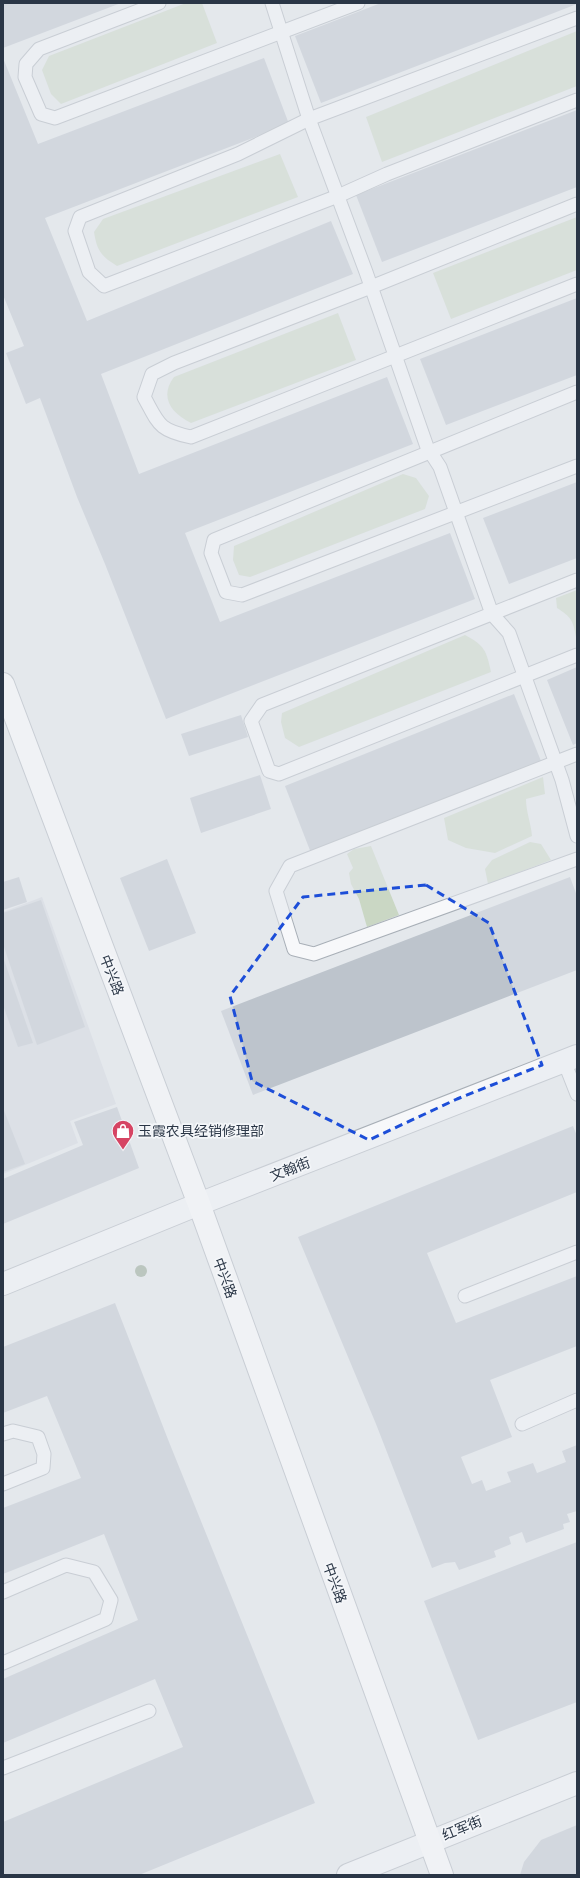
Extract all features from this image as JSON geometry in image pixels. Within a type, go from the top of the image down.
[{"type":"main road","name":"中兴路","points":[[3,684],[199,1204],[428,1842],[442,1875]]},
{"type":"street","name":"文翰街","points":[[3,1284],[199,1204],[570,1059]]},
{"type":"street","name":"红军街","points":[[348,1875],[577,1783]]},
{"type":"lane","points":[[159,3],[39,49],[26,64],[25,77],[41,114],[55,118],[358,3]]},
{"type":"lane","points":[[272,3],[309,119],[372,287],[427,447],[440,467],[492,614],[509,632],[556,763],[577,836]]},
{"type":"lane","points":[[577,18],[309,119],[238,154],[80,217],[75,231],[89,272],[104,286],[338,196],[388,174],[577,100]]},
{"type":"lane","points":[[577,204],[372,287],[174,363],[152,374],[144,397],[159,426],[177,434],[190,437],[577,284]]},
{"type":"lane","points":[[577,392],[214,540],[211,553],[226,592],[242,595],[577,466]]},
{"type":"lane","points":[[577,580],[262,705],[251,721],[269,771],[279,774],[577,655]]},
{"type":"lane","points":[[577,754],[290,866],[276,891],[294,949],[314,954],[577,859]]},
{"type":"lane","points":[[570,1059],[577,1094]]},
{"type":"lane","points":[[464,1296],[577,1252]]},
{"type":"lane","points":[[522,1424],[577,1400]]},
{"type":"lane","points":[[3,1434],[13,1431],[38,1437],[44,1454],[43,1468],[3,1484]]},
{"type":"lane","points":[[3,1592],[66,1565],[94,1572],[111,1600],[106,1618],[3,1663]]},
{"type":"lane","points":[[3,1768],[149,1711]]},
{"type":"highlighted area","points":[[426,885],[489,923],[542,1065],[457,1099],[369,1140],[252,1081],[230,996],[303,897]]},
{"type":"shaded area","points":[[42,897],[116,1104],[70,1121],[78,1143],[3,1174],[3,912]]},
{"type":"green space","points":[[186,3],[202,3],[217,43],[61,104],[51,94],[42,70],[49,56]]},
{"type":"green space","points":[[577,31],[577,86],[382,162],[366,117]]},
{"type":"green space","points":[[280,154],[298,197],[117,266],[103,256],[98,248],[94,232],[103,219]]},
{"type":"green space","points":[[577,217],[577,270],[451,319],[433,273]]},
{"type":"green space","points":[[338,313],[356,360],[191,423],[178,414],[169,404],[168,391],[174,377]]},
{"type":"green space","points":[[403,474],[416,478],[429,496],[425,509],[250,577],[239,575],[233,560],[234,546]]},
{"type":"green space","points":[[577,590],[576,637],[571,620],[557,608],[556,598]]},
{"type":"green space","points":[[465,635],[477,642],[484,649],[488,658],[491,672],[299,747],[285,738],[281,722],[282,713]]},
{"type":"green space","points":[[543,777],[545,794],[526,799],[532,836],[495,853],[466,848],[448,840],[444,818]]},
{"type":"green space","points":[[530,842],[541,844],[551,860],[488,884],[485,869],[492,860]]},
{"type":"green space","points":[[371,846],[399,915],[367,927],[359,899],[351,884],[349,873],[353,868],[347,854],[354,849]]},
{"type":"building","points":[[3,3],[121,3],[3,48]]},
{"type":"building","points":[[381,3],[577,4],[321,103],[295,36]]},
{"type":"building","points":[[3,58],[38,144],[264,58],[289,124],[45,218],[87,321],[331,221],[353,274],[101,374],[139,474],[387,377],[413,444],[185,533],[220,622],[450,533],[475,599],[166,719],[77,497],[40,398],[26,404],[6,353],[24,346],[3,295]]},
{"type":"building","points":[[577,110],[577,187],[382,262],[356,195]]},
{"type":"building","points":[[577,298],[577,375],[446,425],[420,359]]},
{"type":"building","points":[[577,482],[577,558],[509,584],[483,518]]},
{"type":"building","points":[[577,667],[577,743],[573,745],[547,680]]},
{"type":"building","points":[[514,694],[541,761],[311,853],[285,786]]},
{"type":"building","points":[[241,715],[248,737],[189,756],[181,734]]},
{"type":"building","points":[[260,775],[271,809],[201,833],[190,798]]},
{"type":"building","points":[[167,859],[196,933],[149,951],[120,878]]},
{"type":"building","points":[[19,877],[27,902],[3,910],[3,882]]},
{"type":"building","points":[[570,877],[577,896],[577,970],[253,1095],[221,1011]]},
{"type":"building","points":[[41,900],[85,1027],[37,1045],[3,944],[3,913]]},
{"type":"building","points":[[3,957],[33,1043],[18,1047],[3,1005]]},
{"type":"building","points":[[117,1107],[139,1168],[3,1224],[3,1179],[83,1145],[74,1122]]},
{"type":"building","points":[[3,1108],[25,1164],[3,1172]]},
{"type":"building","points":[[573,1126],[577,1136],[577,1192],[427,1253],[456,1323],[577,1276],[577,1346],[490,1380],[512,1437],[461,1457],[472,1484],[482,1480],[486,1491],[511,1482],[507,1472],[533,1463],[537,1473],[566,1462],[562,1451],[577,1445],[577,1511],[567,1514],[570,1522],[563,1524],[564,1529],[526,1543],[522,1532],[509,1537],[511,1544],[494,1551],[496,1557],[459,1570],[455,1562],[445,1563],[432,1568],[376,1424],[298,1237]]},
{"type":"building","points":[[115,1303],[169,1442],[315,1803],[139,1875],[3,1875],[3,1822],[183,1747],[155,1679],[3,1743],[3,1679],[138,1620],[104,1534],[3,1574],[3,1508],[81,1478],[47,1396],[3,1413],[3,1347]]},
{"type":"building","points":[[577,1542],[577,1702],[478,1740],[424,1601]]},
{"type":"building","points":[[577,1825],[577,1875],[520,1875],[524,1862],[541,1840]]},
{"type":"place","name":"玉霞农具经销修理部","points":[[123,1150]]}]
